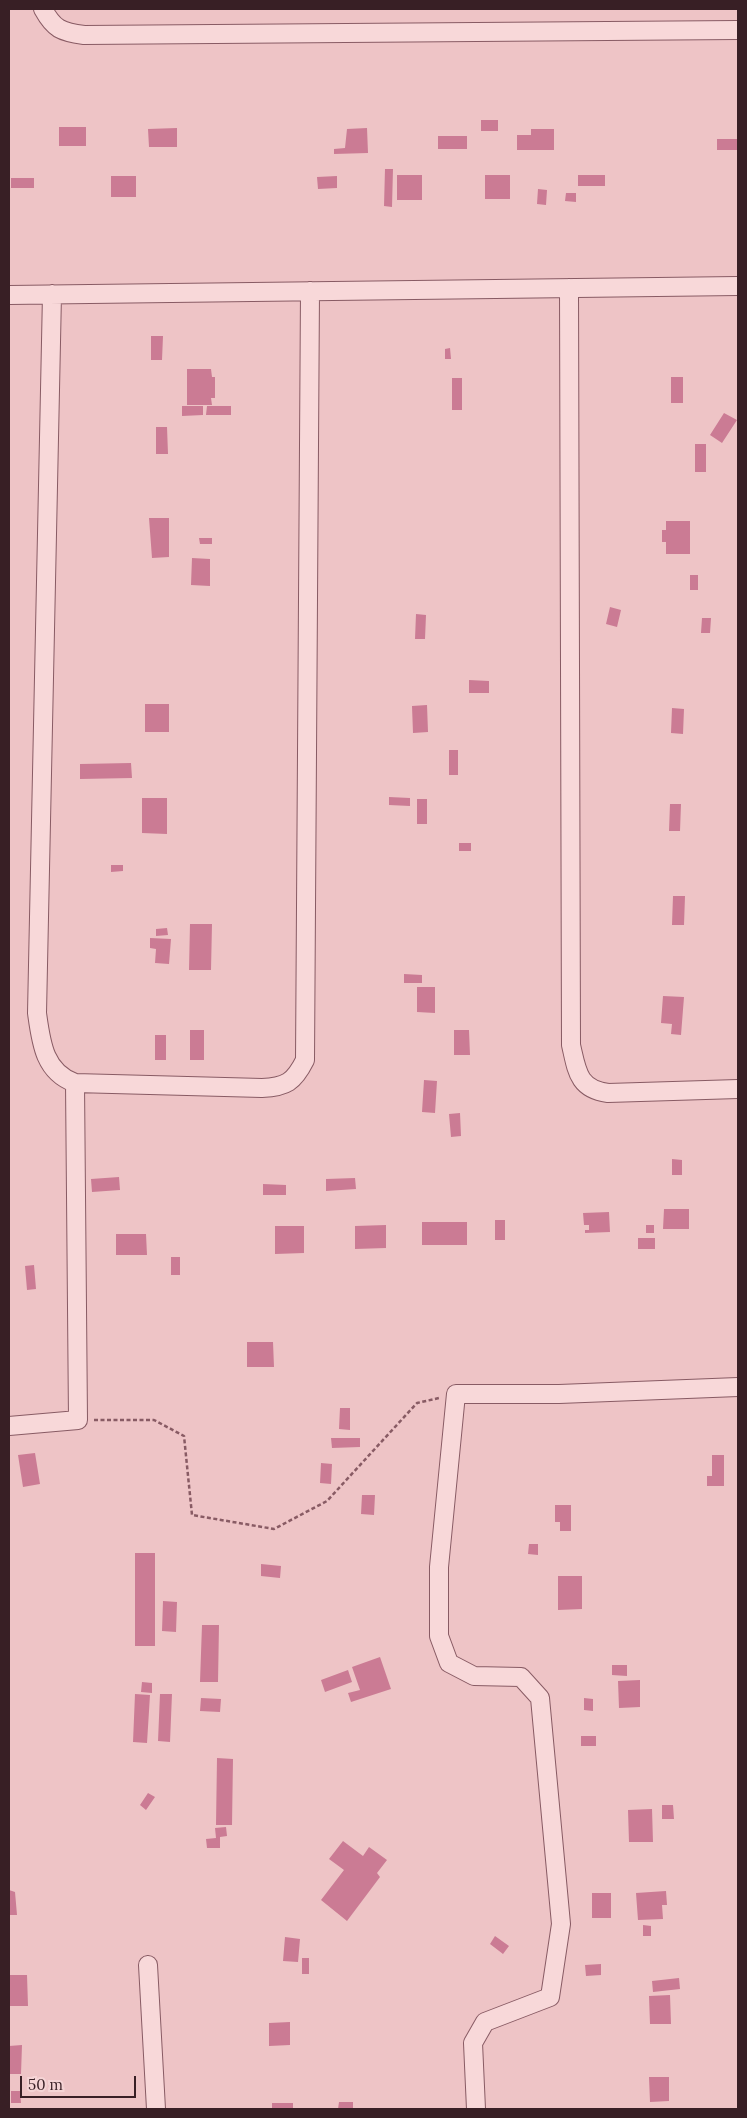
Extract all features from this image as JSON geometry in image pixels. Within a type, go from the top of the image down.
[{"type":"street","points":[[43,9],[50,23],[65,32],[84,35],[738,30]]},
{"type":"street","points":[[9,295],[738,286]]},
{"type":"street","points":[[569,288],[571,1044],[576,1065],[584,1083],[594,1091],[608,1093],[738,1089]]},
{"type":"street","points":[[52,294],[37,1013],[41,1042],[52,1069],[64,1079],[75,1083],[233,1088],[276,1087],[288,1084],[299,1074],[305,1060],[310,291]]},
{"type":"street","points":[[9,1426],[78,1420],[75,1083]]},
{"type":"street","points":[[476,2109],[473,2043],[485,2022],[550,1997],[561,1924],[540,1698],[521,1677],[474,1676],[449,1663],[439,1636],[439,1567],[456,1394],[559,1394],[738,1387]]},
{"type":"street","points":[[148,1965],[156,2109]]},
{"type":"path","points":[[78,1420],[154,1420],[184,1436],[192,1515],[274,1529],[327,1501],[417,1403],[456,1394]]},
{"type":"building","points":[[481,120],[498,120],[498,131],[481,131]]},
{"type":"building","points":[[59,127],[86,127],[86,146],[59,146]]},
{"type":"building","points":[[177,128],[177,147],[149,147],[148,129]]},
{"type":"building","points":[[367,128],[368,153],[334,154],[334,149],[345,148],[347,129]]},
{"type":"building","points":[[531,129],[554,129],[554,150],[517,150],[517,135],[531,135]]},
{"type":"building","points":[[438,136],[467,136],[467,149],[438,149]]},
{"type":"building","points":[[717,139],[738,139],[738,150],[717,150]]},
{"type":"building","points":[[385,169],[393,169],[392,207],[384,206]]},
{"type":"building","points":[[397,175],[422,175],[422,200],[397,200]]},
{"type":"building","points":[[485,175],[510,175],[510,199],[485,199]]},
{"type":"building","points":[[578,175],[605,175],[605,186],[578,186]]},
{"type":"building","points":[[111,176],[136,176],[136,197],[111,197]]},
{"type":"building","points":[[337,176],[337,188],[318,189],[317,177]]},
{"type":"building","points":[[11,178],[34,178],[34,188],[11,188]]},
{"type":"building","points":[[538,189],[547,190],[546,205],[537,204]]},
{"type":"building","points":[[566,193],[576,193],[576,202],[565,201]]},
{"type":"building","points":[[151,336],[163,336],[162,360],[151,360]]},
{"type":"building","points":[[450,348],[451,359],[445,359],[445,349]]},
{"type":"building","points":[[187,369],[211,369],[212,377],[215,377],[215,398],[211,398],[212,405],[187,405]]},
{"type":"building","points":[[671,377],[683,377],[683,403],[671,403]]},
{"type":"building","points":[[452,378],[462,378],[462,410],[452,410]]},
{"type":"building","points":[[182,406],[203,406],[203,415],[182,416]]},
{"type":"building","points":[[207,406],[231,406],[231,415],[206,415]]},
{"type":"building","points":[[724,413],[737,420],[722,443],[710,435]]},
{"type":"building","points":[[156,427],[167,427],[168,454],[156,454]]},
{"type":"building","points":[[695,444],[706,444],[706,472],[695,472]]},
{"type":"building","points":[[149,518],[169,518],[169,557],[152,558]]},
{"type":"building","points":[[666,521],[690,521],[690,554],[666,554],[666,542],[662,542],[662,530],[666,530]]},
{"type":"building","points":[[199,538],[212,538],[212,544],[200,544]]},
{"type":"building","points":[[192,558],[210,559],[210,586],[191,585]]},
{"type":"building","points":[[690,575],[698,575],[698,590],[690,590]]},
{"type":"building","points":[[610,607],[621,610],[617,627],[606,624]]},
{"type":"building","points":[[416,614],[426,615],[425,639],[415,639]]},
{"type":"building","points":[[702,618],[711,618],[710,633],[701,633]]},
{"type":"building","points":[[469,680],[489,681],[489,693],[469,693]]},
{"type":"building","points":[[145,704],[169,704],[169,732],[145,732]]},
{"type":"building","points":[[427,705],[428,732],[413,733],[412,706]]},
{"type":"building","points":[[672,708],[684,709],[683,734],[671,733]]},
{"type":"building","points":[[449,750],[458,750],[458,775],[449,775]]},
{"type":"building","points":[[131,763],[132,778],[80,779],[80,764]]},
{"type":"building","points":[[389,797],[410,798],[410,806],[389,805]]},
{"type":"building","points":[[142,798],[167,798],[167,834],[142,833]]},
{"type":"building","points":[[417,799],[427,799],[427,824],[417,824]]},
{"type":"building","points":[[670,804],[681,804],[680,831],[669,831]]},
{"type":"building","points":[[459,843],[471,843],[471,851],[459,851]]},
{"type":"building","points":[[111,865],[123,865],[123,871],[111,872]]},
{"type":"building","points":[[673,896],[685,896],[684,925],[672,925]]},
{"type":"building","points":[[190,924],[212,924],[211,970],[189,970]]},
{"type":"building","points":[[167,928],[168,935],[156,936],[156,929]]},
{"type":"building","points":[[150,938],[171,939],[169,964],[155,963],[156,949],[150,948]]},
{"type":"building","points":[[404,974],[422,975],[422,983],[404,983]]},
{"type":"building","points":[[417,987],[435,987],[435,1013],[417,1012]]},
{"type":"building","points":[[663,996],[684,997],[681,1035],[671,1034],[672,1024],[661,1023]]},
{"type":"building","points":[[190,1030],[204,1030],[204,1060],[190,1060]]},
{"type":"building","points":[[454,1030],[469,1030],[470,1055],[454,1055]]},
{"type":"building","points":[[155,1035],[166,1035],[166,1060],[155,1060]]},
{"type":"building","points":[[424,1080],[437,1081],[435,1113],[422,1112]]},
{"type":"building","points":[[460,1113],[461,1136],[451,1137],[449,1114]]},
{"type":"building","points":[[672,1159],[682,1160],[682,1175],[672,1175]]},
{"type":"building","points":[[119,1177],[120,1190],[92,1192],[91,1179]]},
{"type":"building","points":[[355,1178],[356,1189],[326,1191],[326,1179]]},
{"type":"building","points":[[263,1184],[286,1185],[286,1195],[263,1195]]},
{"type":"building","points":[[664,1209],[689,1209],[689,1229],[663,1229]]},
{"type":"building","points":[[609,1212],[610,1232],[585,1233],[585,1230],[589,1230],[589,1225],[584,1225],[583,1213]]},
{"type":"building","points":[[495,1220],[505,1220],[505,1240],[495,1240]]},
{"type":"building","points":[[422,1222],[467,1222],[467,1245],[422,1245]]},
{"type":"building","points":[[386,1225],[386,1248],[355,1249],[355,1226]]},
{"type":"building","points":[[646,1225],[654,1225],[654,1233],[646,1233]]},
{"type":"building","points":[[275,1226],[304,1226],[304,1253],[275,1254]]},
{"type":"building","points":[[116,1234],[146,1234],[147,1255],[116,1255]]},
{"type":"building","points":[[638,1238],[655,1238],[655,1249],[638,1249]]},
{"type":"building","points":[[171,1257],[180,1257],[180,1275],[171,1275]]},
{"type":"building","points":[[34,1265],[36,1289],[27,1290],[25,1266]]},
{"type":"building","points":[[247,1342],[273,1342],[274,1367],[247,1367]]},
{"type":"building","points":[[340,1408],[350,1408],[350,1430],[339,1429]]},
{"type":"building","points":[[331,1438],[360,1438],[360,1447],[332,1448]]},
{"type":"building","points":[[35,1453],[40,1484],[23,1487],[18,1455]]},
{"type":"building","points":[[712,1455],[724,1455],[724,1486],[707,1486],[707,1476],[712,1476]]},
{"type":"building","points":[[321,1463],[332,1464],[331,1484],[320,1483]]},
{"type":"building","points":[[362,1495],[375,1495],[374,1515],[361,1514]]},
{"type":"building","points":[[555,1505],[571,1505],[571,1531],[560,1531],[560,1522],[555,1522]]},
{"type":"building","points":[[529,1544],[538,1544],[538,1555],[528,1554]]},
{"type":"building","points":[[135,1553],[155,1553],[155,1646],[135,1646]]},
{"type":"building","points":[[261,1564],[281,1566],[280,1578],[261,1576]]},
{"type":"building","points":[[558,1576],[582,1576],[582,1609],[558,1610]]},
{"type":"building","points":[[163,1601],[177,1602],[176,1632],[162,1631]]},
{"type":"building","points":[[202,1625],[219,1625],[218,1682],[200,1682]]},
{"type":"building","points":[[380,1657],[391,1689],[351,1702],[348,1693],[360,1690],[352,1667]]},
{"type":"building","points":[[612,1665],[627,1665],[627,1676],[612,1675]]},
{"type":"building","points":[[348,1670],[352,1682],[325,1692],[321,1680]]},
{"type":"building","points":[[640,1680],[640,1707],[619,1708],[618,1681]]},
{"type":"building","points":[[142,1682],[152,1683],[152,1693],[141,1692]]},
{"type":"building","points":[[135,1694],[150,1695],[147,1743],[133,1742]]},
{"type":"building","points":[[160,1694],[172,1694],[170,1742],[158,1741]]},
{"type":"building","points":[[201,1698],[221,1699],[220,1712],[200,1711]]},
{"type":"building","points":[[584,1698],[593,1699],[593,1711],[584,1710]]},
{"type":"building","points":[[581,1736],[596,1736],[596,1746],[581,1746]]},
{"type":"building","points":[[217,1758],[233,1759],[232,1825],[216,1825]]},
{"type":"building","points":[[148,1793],[155,1797],[146,1810],[140,1805]]},
{"type":"building","points":[[662,1805],[673,1805],[674,1819],[662,1819]]},
{"type":"building","points":[[652,1809],[653,1842],[629,1842],[628,1810]]},
{"type":"building","points":[[226,1827],[227,1836],[220,1837],[220,1848],[207,1848],[206,1839],[216,1838],[215,1828]]},
{"type":"building","points":[[343,1841],[363,1856],[369,1847],[387,1860],[377,1873],[380,1877],[347,1921],[321,1900],[344,1870],[329,1859]]},
{"type":"building","points":[[9,1890],[15,1892],[17,1915],[9,1915]]},
{"type":"building","points":[[666,1891],[667,1905],[662,1905],[663,1919],[638,1920],[636,1893]]},
{"type":"building","points":[[592,1893],[611,1893],[611,1918],[592,1918]]},
{"type":"building","points":[[643,1925],[651,1926],[651,1936],[643,1936]]},
{"type":"building","points":[[495,1936],[509,1946],[503,1954],[490,1944]]},
{"type":"building","points":[[285,1937],[300,1939],[298,1962],[283,1961]]},
{"type":"building","points":[[302,1958],[309,1958],[309,1974],[302,1974]]},
{"type":"building","points":[[601,1964],[601,1975],[586,1976],[585,1965]]},
{"type":"building","points":[[9,1975],[27,1975],[28,2006],[9,2006]]},
{"type":"building","points":[[679,1978],[680,1989],[653,1992],[652,1981]]},
{"type":"building","points":[[670,1995],[671,2024],[650,2024],[649,1996]]},
{"type":"building","points":[[290,2022],[290,2045],[269,2046],[269,2023]]},
{"type":"building","points":[[22,2045],[21,2074],[9,2074],[9,2046]]},
{"type":"building","points":[[649,2077],[669,2077],[669,2101],[650,2102]]},
{"type":"building","points":[[11,2091],[20,2091],[21,2103],[11,2103]]},
{"type":"building","points":[[339,2102],[353,2102],[353,2109],[338,2109]]},
{"type":"building","points":[[272,2103],[293,2103],[293,2109],[272,2109]]}]
